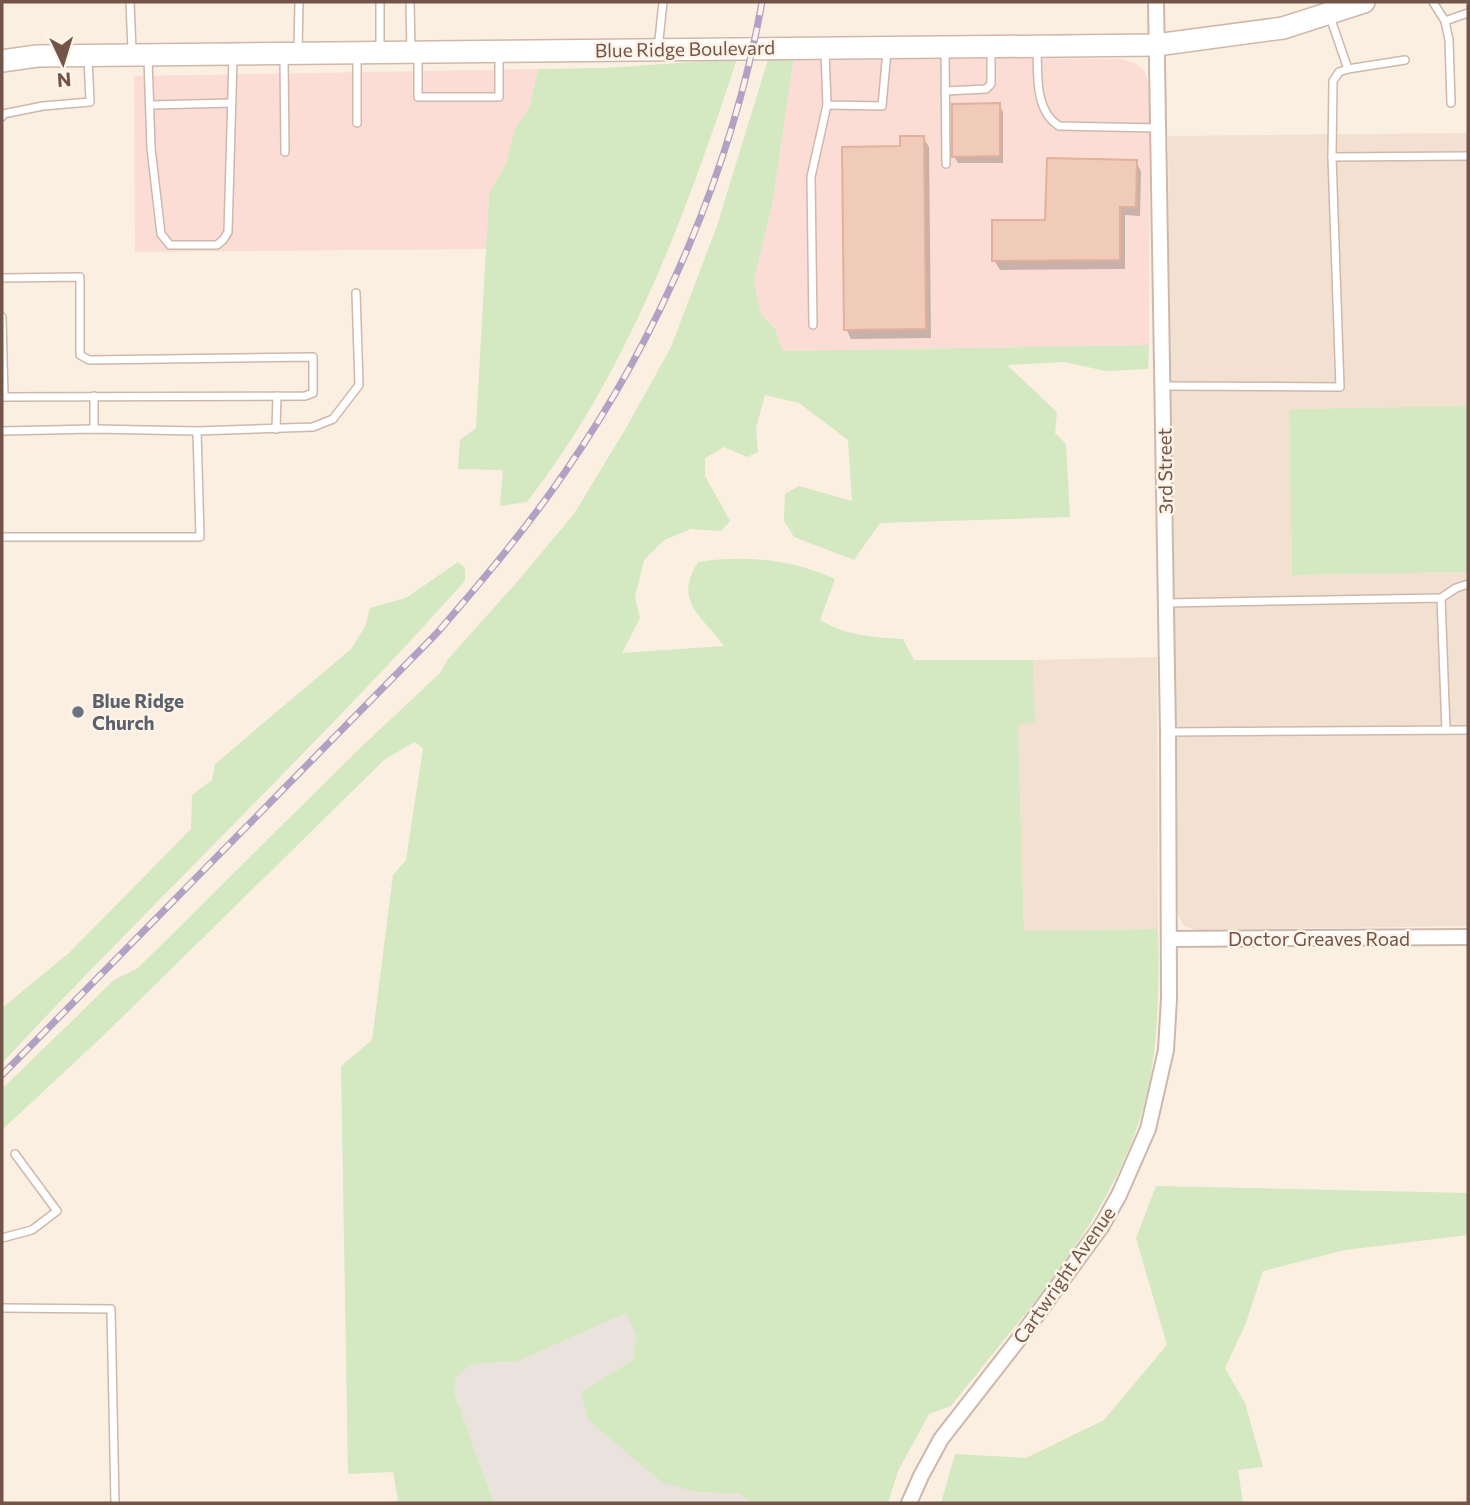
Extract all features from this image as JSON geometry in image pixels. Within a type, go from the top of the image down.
[{"type":"main road","name":"Blue Ridge Boulevard","points":[[2,61],[37,56],[1156,44],[1283,28],[1364,2]]},
{"type":"street","name":"3rd Street","points":[[1156,2],[1169,939]]},
{"type":"street","name":"Doctor Greaves Road","points":[[1169,939],[1468,937]]},
{"type":"street","name":"Cartwright Avenue","points":[[909,1503],[941,1439],[1023,1335],[1101,1227],[1135,1162],[1157,1096],[1166,1049],[1169,939]]},
{"type":"lane","points":[[130,2],[150,104],[151,148],[161,234],[170,245],[217,245],[228,232],[233,54]]},
{"type":"lane","points":[[285,152],[291,53],[299,2]]},
{"type":"lane","points":[[380,2],[380,53]]},
{"type":"lane","points":[[410,2],[418,97],[499,97],[499,51]]},
{"type":"lane","points":[[658,50],[663,2]]},
{"type":"lane","points":[[1433,2],[1445,21],[1449,40],[1451,103]]},
{"type":"lane","points":[[1329,13],[1348,69]]},
{"type":"lane","points":[[1445,21],[1468,13]]},
{"type":"lane","points":[[1037,45],[1042,105],[1049,120],[1059,126],[1157,128]]},
{"type":"lane","points":[[944,46],[946,164]]},
{"type":"lane","points":[[945,91],[986,89],[991,85],[991,46]]},
{"type":"lane","points":[[827,105],[882,106],[887,47]]},
{"type":"lane","points":[[813,325],[811,177],[827,105],[825,48]]},
{"type":"lane","points":[[356,123],[357,53]]},
{"type":"lane","points":[[2,117],[3,114],[43,106],[90,102],[88,56]]},
{"type":"lane","points":[[1163,386],[1340,387],[1332,157],[1333,81],[1339,72],[1348,69],[1405,60]]},
{"type":"lane","points":[[150,104],[232,103]]},
{"type":"lane","points":[[1332,157],[1468,156]]},
{"type":"lane","points":[[2,278],[80,277],[80,355],[89,360],[313,356],[313,393],[305,396],[4,397],[2,317]]},
{"type":"lane","points":[[2,431],[313,428],[333,419],[359,385],[356,293]]},
{"type":"lane","points":[[94,396],[94,429]]},
{"type":"lane","points":[[276,429],[277,396]]},
{"type":"lane","points":[[2,537],[200,537],[197,431]]},
{"type":"lane","points":[[1166,603],[1441,598],[1468,584]]},
{"type":"lane","points":[[1441,598],[1447,730]]},
{"type":"lane","points":[[1168,732],[1468,730]]},
{"type":"lane","points":[[2,1238],[32,1230],[57,1211],[15,1154]]},
{"type":"lane","points":[[2,1308],[111,1309],[115,1503]]},
{"type":"shaded area","points":[[794,56],[1121,59],[1135,63],[1143,69],[1150,85],[1149,345],[782,351],[775,328],[761,314],[754,280],[772,206]]},
{"type":"shaded area","points":[[538,69],[529,108],[515,128],[506,163],[489,194],[486,249],[135,252],[134,76]]},
{"type":"shaded area","points":[[1468,133],[1468,406],[1289,409],[1292,575],[1468,572],[1468,926],[1196,930],[1184,926],[1178,915],[1175,895],[1168,136]]},
{"type":"shaded area","points":[[1157,657],[1158,929],[1024,931],[1018,724],[1035,722],[1033,660]]},
{"type":"shaded area","points":[[626,1313],[636,1335],[633,1360],[581,1392],[697,1492],[740,1494],[751,1503],[494,1503],[454,1393],[456,1377],[471,1364],[518,1361]]},
{"type":"green space","points":[[769,56],[794,56],[772,206],[754,280],[761,314],[775,328],[782,351],[1149,345],[1148,369],[1106,371],[1064,362],[1007,365],[1057,412],[1055,433],[1066,444],[1070,517],[880,523],[854,560],[794,537],[784,521],[785,494],[799,486],[852,501],[848,440],[799,403],[765,395],[756,428],[758,452],[747,457],[724,447],[705,458],[705,476],[730,521],[721,531],[691,529],[664,540],[644,560],[635,597],[640,618],[622,653],[724,646],[693,608],[688,588],[691,576],[698,562],[751,559],[802,567],[835,579],[820,620],[850,633],[903,639],[914,660],[1033,660],[1035,722],[1018,725],[1024,931],[1158,929],[1156,1032],[1152,1067],[1141,1116],[1123,1162],[1074,1248],[951,1406],[929,1414],[898,1471],[888,1503],[751,1503],[740,1494],[697,1492],[663,1483],[588,1420],[581,1392],[633,1360],[636,1335],[626,1313],[518,1361],[471,1364],[456,1377],[454,1393],[494,1503],[394,1503],[398,1500],[393,1472],[348,1474],[341,1066],[372,1040],[393,875],[406,860],[423,748],[414,742],[384,760],[106,1033],[2,1130],[2,1089],[114,980],[138,968],[359,749],[440,673],[448,659],[574,514],[671,347],[717,226]]},
{"type":"green space","points":[[737,59],[675,233],[624,346],[563,452],[527,502],[500,506],[503,470],[458,469],[460,440],[476,428],[489,194],[506,163],[515,128],[529,108],[538,69],[605,68]]},
{"type":"green space","points":[[1468,406],[1468,572],[1292,575],[1289,409]]},
{"type":"green space","points":[[458,562],[465,568],[465,581],[409,643],[2,1063],[2,1008],[69,953],[191,829],[192,795],[212,780],[215,764],[351,649],[365,627],[370,608],[406,598]]},
{"type":"green space","points":[[1156,1186],[1468,1193],[1468,1235],[1345,1250],[1263,1271],[1246,1323],[1225,1368],[1245,1403],[1263,1467],[1238,1470],[1243,1503],[941,1503],[955,1454],[1026,1458],[1104,1420],[1167,1345],[1136,1238]]},
{"type":"building","points":[[1000,103],[1000,156],[952,157],[952,104]]},
{"type":"building","points":[[900,136],[924,136],[926,329],[844,330],[842,147],[900,146]]},
{"type":"building","points":[[1047,158],[1137,160],[1136,207],[1120,207],[1120,260],[992,261],[992,220],[1045,220]]},
{"type":"railway","points":[[2,1075],[437,633],[503,554],[565,472],[632,364],[688,247],[712,187],[732,125],[762,2]]},
{"type":"place","name":"Blue Ridge Church","points":[[78,712]]}]
